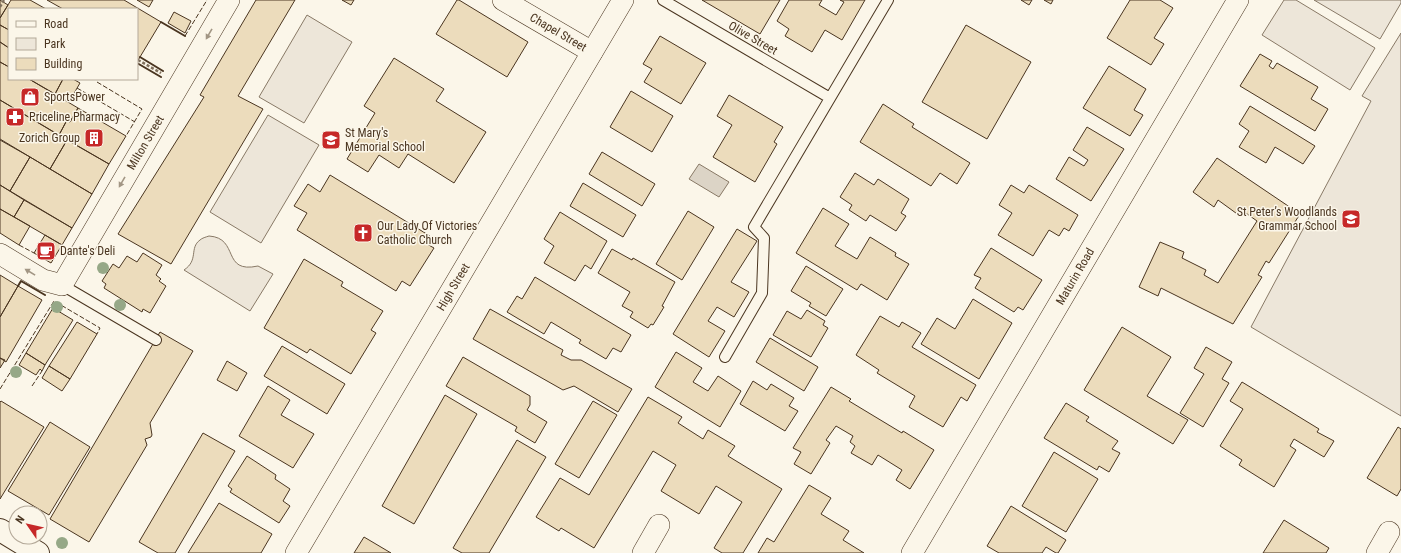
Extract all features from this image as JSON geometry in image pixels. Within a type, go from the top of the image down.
[{"type":"street","name":"Milton Street","points":[[62,285],[229,0]]},
{"type":"street","name":"Chapel Street","points":[[503,0],[592,52]]},
{"type":"street","name":"High Street","points":[[296,553],[623,0]]},
{"type":"street","name":"Maturin Road","points":[[912,553],[1238,0]]},
{"type":"street","points":[[0,254],[43,280],[62,285]]},
{"type":"street","points":[[643,553],[659,526]]},
{"type":"street","points":[[0,530],[38,553]]},
{"type":"street","points":[[1377,553],[1389,532]]},
{"type":"lane","name":"Olive Street","points":[[663,0],[830,98]]},
{"type":"lane","points":[[725,357],[762,293],[764,238],[754,227],[888,0]]},
{"type":"lane","points":[[62,285],[156,340]]},
{"type":"path","points":[[0,7],[4,0]]},
{"type":"path","points":[[138,60],[167,76]]},
{"type":"green space","points":[[1284,0],[1296,0],[1375,48],[1350,90],[1262,35]]},
{"type":"green space","points":[[1314,0],[1401,0],[1401,3],[1380,39]]},
{"type":"green space","points":[[307,15],[352,42],[304,123],[259,97]]},
{"type":"green space","name":"St Peter’s Woodlands Grammar School","points":[[1401,33],[1401,416],[1251,327],[1371,101],[1362,96]]},
{"type":"green space","points":[[268,115],[319,145],[261,243],[210,212]]},
{"type":"green space","points":[[209,236],[218,238],[225,243],[234,261],[239,265],[247,267],[258,266],[273,274],[250,311],[184,270],[189,266],[193,258],[197,243]]},
{"type":"shaded area","points":[[699,164],[729,182],[719,197],[689,179]]},
{"type":"building","points":[[0,0],[8,5],[0,18]]},
{"type":"building","points":[[11,0],[30,0],[44,8],[8,8],[8,29],[0,25],[0,18]]},
{"type":"building","points":[[47,0],[124,0],[137,8],[61,8]]},
{"type":"building","points":[[137,0],[153,0],[149,7]]},
{"type":"building","points":[[256,0],[295,0],[238,96],[263,109],[171,264],[118,234],[204,97],[200,95]]},
{"type":"building","points":[[342,0],[354,0],[351,5]]},
{"type":"building","points":[[457,0],[528,42],[507,77],[436,34]]},
{"type":"building","points":[[702,0],[780,0],[760,34]]},
{"type":"building","points":[[789,0],[822,0],[819,5],[836,15],[844,2],[840,0],[865,0],[842,40],[825,30],[812,52],[785,36],[789,29],[777,21]]},
{"type":"building","points":[[1021,0],[1032,0],[1029,5]]},
{"type":"building","points":[[1044,0],[1053,0],[1051,4]]},
{"type":"building","points":[[1130,0],[1160,0],[1173,8],[1154,38],[1164,44],[1151,65],[1107,38]]},
{"type":"building","points":[[138,8],[161,22],[138,60]]},
{"type":"building","points":[[174,12],[191,21],[185,33],[168,23]]},
{"type":"building","points":[[0,25],[8,29],[8,47],[0,42]]},
{"type":"building","points":[[966,25],[1031,62],[987,139],[922,102]]},
{"type":"building","points":[[660,36],[706,63],[681,104],[644,82],[652,69],[643,64]]},
{"type":"building","points":[[0,42],[8,47],[8,66],[0,62]]},
{"type":"building","points":[[1260,54],[1272,61],[1269,66],[1273,69],[1277,63],[1318,87],[1311,99],[1328,109],[1315,131],[1240,86]]},
{"type":"building","points":[[394,58],[444,89],[436,101],[486,132],[454,183],[408,154],[399,168],[379,155],[368,172],[347,159],[375,113],[364,106]]},
{"type":"building","name":"SportsPower","points":[[0,62],[8,66],[8,80],[31,80],[78,108],[70,122],[67,120],[59,135],[0,100]]},
{"type":"building","points":[[1109,66],[1146,89],[1134,110],[1143,115],[1130,136],[1083,108]]},
{"type":"building","points":[[31,80],[62,80],[55,94]]},
{"type":"building","points":[[62,80],[75,80],[80,83],[69,102],[55,94]]},
{"type":"building","points":[[631,91],[673,116],[652,152],[610,127]]},
{"type":"building","points":[[729,95],[783,127],[774,142],[777,144],[755,182],[713,157],[732,125],[717,116]]},
{"type":"building","name":"Priceline Pharmacy","points":[[0,100],[67,140],[50,169],[0,139]]},
{"type":"building","points":[[883,104],[914,124],[912,127],[970,163],[957,184],[940,173],[931,186],[860,142]]},
{"type":"building","points":[[1250,106],[1315,146],[1303,164],[1275,147],[1266,163],[1239,147],[1249,131],[1239,124]]},
{"type":"building","name":"Zorich Group","points":[[78,108],[126,136],[109,164],[59,135],[67,120],[70,122]]},
{"type":"building","points":[[1087,127],[1124,149],[1091,201],[1056,179],[1069,157],[1084,166],[1088,160],[1073,150]]},
{"type":"building","points":[[0,140],[30,157],[10,191],[0,185]]},
{"type":"building","points":[[67,140],[109,164],[92,194],[50,169]]},
{"type":"building","points":[[602,152],[655,184],[642,206],[589,174]]},
{"type":"building","points":[[30,157],[92,194],[72,228],[10,191]]},
{"type":"building","points":[[1217,158],[1300,214],[1269,263],[1266,261],[1258,275],[1262,277],[1233,324],[1161,288],[1158,296],[1139,287],[1160,242],[1184,252],[1182,258],[1206,270],[1204,275],[1218,283],[1257,221],[1243,211],[1240,216],[1218,200],[1214,207],[1193,192]]},
{"type":"building","points":[[855,173],[874,185],[878,179],[909,199],[901,213],[906,216],[896,231],[870,215],[866,221],[849,210],[852,205],[840,197]]},
{"type":"building","name":"Our Lady Of Victories Catholic Church","points":[[330,175],[430,236],[425,243],[434,248],[410,286],[402,281],[396,291],[297,230],[307,213],[294,206],[308,184],[320,192]]},
{"type":"building","points":[[583,183],[636,215],[623,237],[570,206]]},
{"type":"building","points":[[0,185],[24,200],[14,217],[0,209]]},
{"type":"building","points":[[1011,185],[1024,193],[1029,185],[1078,215],[1069,231],[1064,228],[1059,236],[1049,230],[1033,256],[998,235],[1012,213],[999,205]]},
{"type":"building","points":[[24,200],[72,228],[62,245],[14,217]]},
{"type":"building","points":[[823,208],[849,224],[835,246],[857,259],[870,237],[896,253],[895,256],[909,264],[887,300],[861,284],[857,290],[796,253]]},
{"type":"building","points":[[0,209],[30,226],[19,245],[0,233]]},
{"type":"building","points":[[688,211],[714,227],[682,280],[656,264]]},
{"type":"building","points":[[560,212],[607,241],[591,269],[585,265],[575,281],[544,263],[554,246],[544,239]]},
{"type":"building","points":[[737,229],[757,241],[731,282],[749,292],[734,317],[717,307],[708,321],[725,331],[709,357],[673,334]]},
{"type":"building","points":[[45,235],[62,245],[51,263],[34,253]]},
{"type":"building","points":[[991,248],[1042,280],[1023,310],[1018,307],[1014,312],[975,288],[981,278],[974,275]]},
{"type":"building","points":[[612,249],[632,260],[633,258],[675,282],[662,306],[664,307],[653,325],[651,324],[648,328],[630,317],[633,312],[622,306],[630,292],[598,273]]},
{"type":"building","points":[[143,253],[162,265],[156,275],[161,279],[159,281],[166,286],[150,313],[143,309],[142,312],[104,288],[106,284],[102,281],[113,264],[119,268],[127,256],[137,262]]},
{"type":"building","points":[[304,259],[343,282],[341,286],[383,311],[371,330],[376,333],[351,374],[310,349],[307,353],[264,328]]},
{"type":"building","points":[[806,266],[843,289],[826,316],[809,306],[811,303],[791,291]]},
{"type":"building","points":[[0,275],[18,286],[0,317]]},
{"type":"building","points":[[535,277],[631,335],[621,352],[613,348],[606,359],[579,343],[581,340],[551,322],[544,334],[507,312],[517,296],[522,299]]},
{"type":"building","points":[[18,286],[42,300],[6,362],[0,358],[0,317]]},
{"type":"building","points":[[973,299],[1012,323],[979,379],[921,344],[937,318],[955,329]]},
{"type":"building","points":[[53,308],[73,320],[45,365],[26,353]]},
{"type":"building","points":[[490,309],[563,350],[561,355],[571,360],[581,360],[632,389],[618,412],[574,386],[563,390],[473,339]]},
{"type":"building","points":[[807,310],[825,321],[823,325],[828,328],[811,357],[773,335],[787,311],[801,319]]},
{"type":"building","points":[[880,316],[899,327],[902,322],[921,333],[912,347],[976,385],[967,401],[961,397],[943,427],[909,407],[915,396],[877,373],[879,370],[856,355]]},
{"type":"building","points":[[77,322],[97,334],[70,379],[49,366]]},
{"type":"building","points":[[1122,327],[1171,357],[1147,396],[1188,420],[1173,444],[1084,390]]},
{"type":"building","points":[[160,332],[193,351],[150,423],[152,435],[151,437],[145,439],[147,445],[89,542],[50,519]]},
{"type":"building","points":[[770,338],[818,367],[804,391],[756,362]]},
{"type":"building","points":[[282,346],[345,384],[327,414],[264,376]]},
{"type":"building","points":[[1206,347],[1232,362],[1222,379],[1229,383],[1203,427],[1180,413],[1204,374],[1194,368]]},
{"type":"building","points":[[676,352],[702,368],[693,382],[708,391],[718,376],[741,391],[720,427],[655,387]]},
{"type":"building","points":[[26,353],[45,365],[42,371],[40,369],[36,375],[19,365]]},
{"type":"building","points":[[463,357],[530,396],[530,405],[527,410],[547,422],[535,443],[515,431],[517,427],[446,386]]},
{"type":"building","points":[[0,358],[5,360],[0,368]]},
{"type":"building","points":[[227,361],[247,373],[237,391],[217,380]]},
{"type":"building","points":[[49,366],[70,379],[62,391],[42,378]]},
{"type":"building","points":[[753,381],[767,390],[771,384],[794,398],[789,406],[798,411],[785,431],[740,404]]},
{"type":"building","points":[[1242,382],[1319,429],[1317,432],[1334,441],[1324,457],[1294,439],[1290,446],[1296,450],[1274,487],[1239,465],[1242,460],[1220,446],[1243,409],[1230,401]]},
{"type":"building","points":[[268,386],[290,400],[281,415],[314,434],[293,468],[239,436]]},
{"type":"building","points":[[831,387],[851,399],[849,401],[902,433],[903,431],[934,450],[910,489],[896,480],[902,470],[878,455],[872,465],[851,453],[855,446],[850,442],[853,436],[836,426],[826,440],[830,443],[811,474],[794,464],[801,452],[793,448]]},
{"type":"building","points":[[445,395],[477,414],[414,524],[382,506]]},
{"type":"building","points":[[648,397],[682,417],[678,423],[703,439],[708,430],[735,446],[728,456],[782,489],[743,553],[722,553],[714,548],[742,502],[716,486],[699,514],[661,491],[676,465],[653,451],[594,548],[561,528],[559,531],[536,517],[560,478],[589,495]]},
{"type":"building","points":[[1,401],[44,427],[0,499],[0,402]]},
{"type":"building","points":[[593,401],[617,415],[579,478],[555,464]]},
{"type":"building","points":[[1066,403],[1089,417],[1086,421],[1118,441],[1112,449],[1120,453],[1109,472],[1099,466],[1097,470],[1044,438]]},
{"type":"building","points":[[50,422],[90,447],[49,515],[48,505],[32,505],[8,491]]},
{"type":"building","points":[[1398,427],[1401,429],[1401,489],[1397,496],[1367,478]]},
{"type":"building","points":[[203,433],[235,451],[175,553],[158,553],[139,542]]},
{"type":"building","points":[[517,440],[546,457],[489,553],[462,553],[453,548]]},
{"type":"building","points":[[1054,452],[1098,479],[1066,532],[1022,506]]},
{"type":"building","points":[[247,456],[276,475],[275,479],[290,489],[283,501],[290,506],[279,523],[230,492],[232,489],[228,486]]},
{"type":"building","points":[[809,485],[831,498],[821,514],[849,531],[843,540],[864,553],[758,553],[767,538],[774,542]]},
{"type":"building","points":[[219,503],[272,534],[261,553],[188,553]]},
{"type":"building","points":[[1011,506],[1066,540],[1058,553],[1046,547],[1042,553],[999,553],[987,546]]},
{"type":"building","points":[[1284,520],[1329,548],[1326,553],[1263,553]]},
{"type":"building","points":[[364,537],[391,553],[354,553]]},
{"type":"fence","points":[[185,36],[207,0]]},
{"type":"fence","points":[[97,82],[142,109],[126,136]]},
{"type":"fence","points":[[77,88],[135,122]]},
{"type":"fence","points":[[19,245],[34,253]]},
{"type":"fence","points":[[0,389],[54,301],[100,328],[97,334]]},
{"type":"fence","points":[[32,386],[42,371]]},
{"type":"wall","points":[[161,22],[185,36]]},
{"type":"wall","points":[[140,57],[163,71]]},
{"type":"wall","points":[[138,64],[161,77]]},
{"type":"wall","points":[[18,286],[21,281],[45,295]]},
{"type":"place","name":"SportsPower","points":[[30,97]]},
{"type":"place","name":"Priceline Pharmacy","points":[[15,117]]},
{"type":"place","name":"Zorich Group","points":[[94,138]]},
{"type":"place","name":"St Mary's Memorial School","points":[[331,140]]},
{"type":"place","name":"St Peter’s Woodlands Grammar School","points":[[1351,219]]},
{"type":"place","name":"Our Lady Of Victories Catholic Church","points":[[363,233]]},
{"type":"place","name":"Dante's Deli","points":[[46,251]]}]
